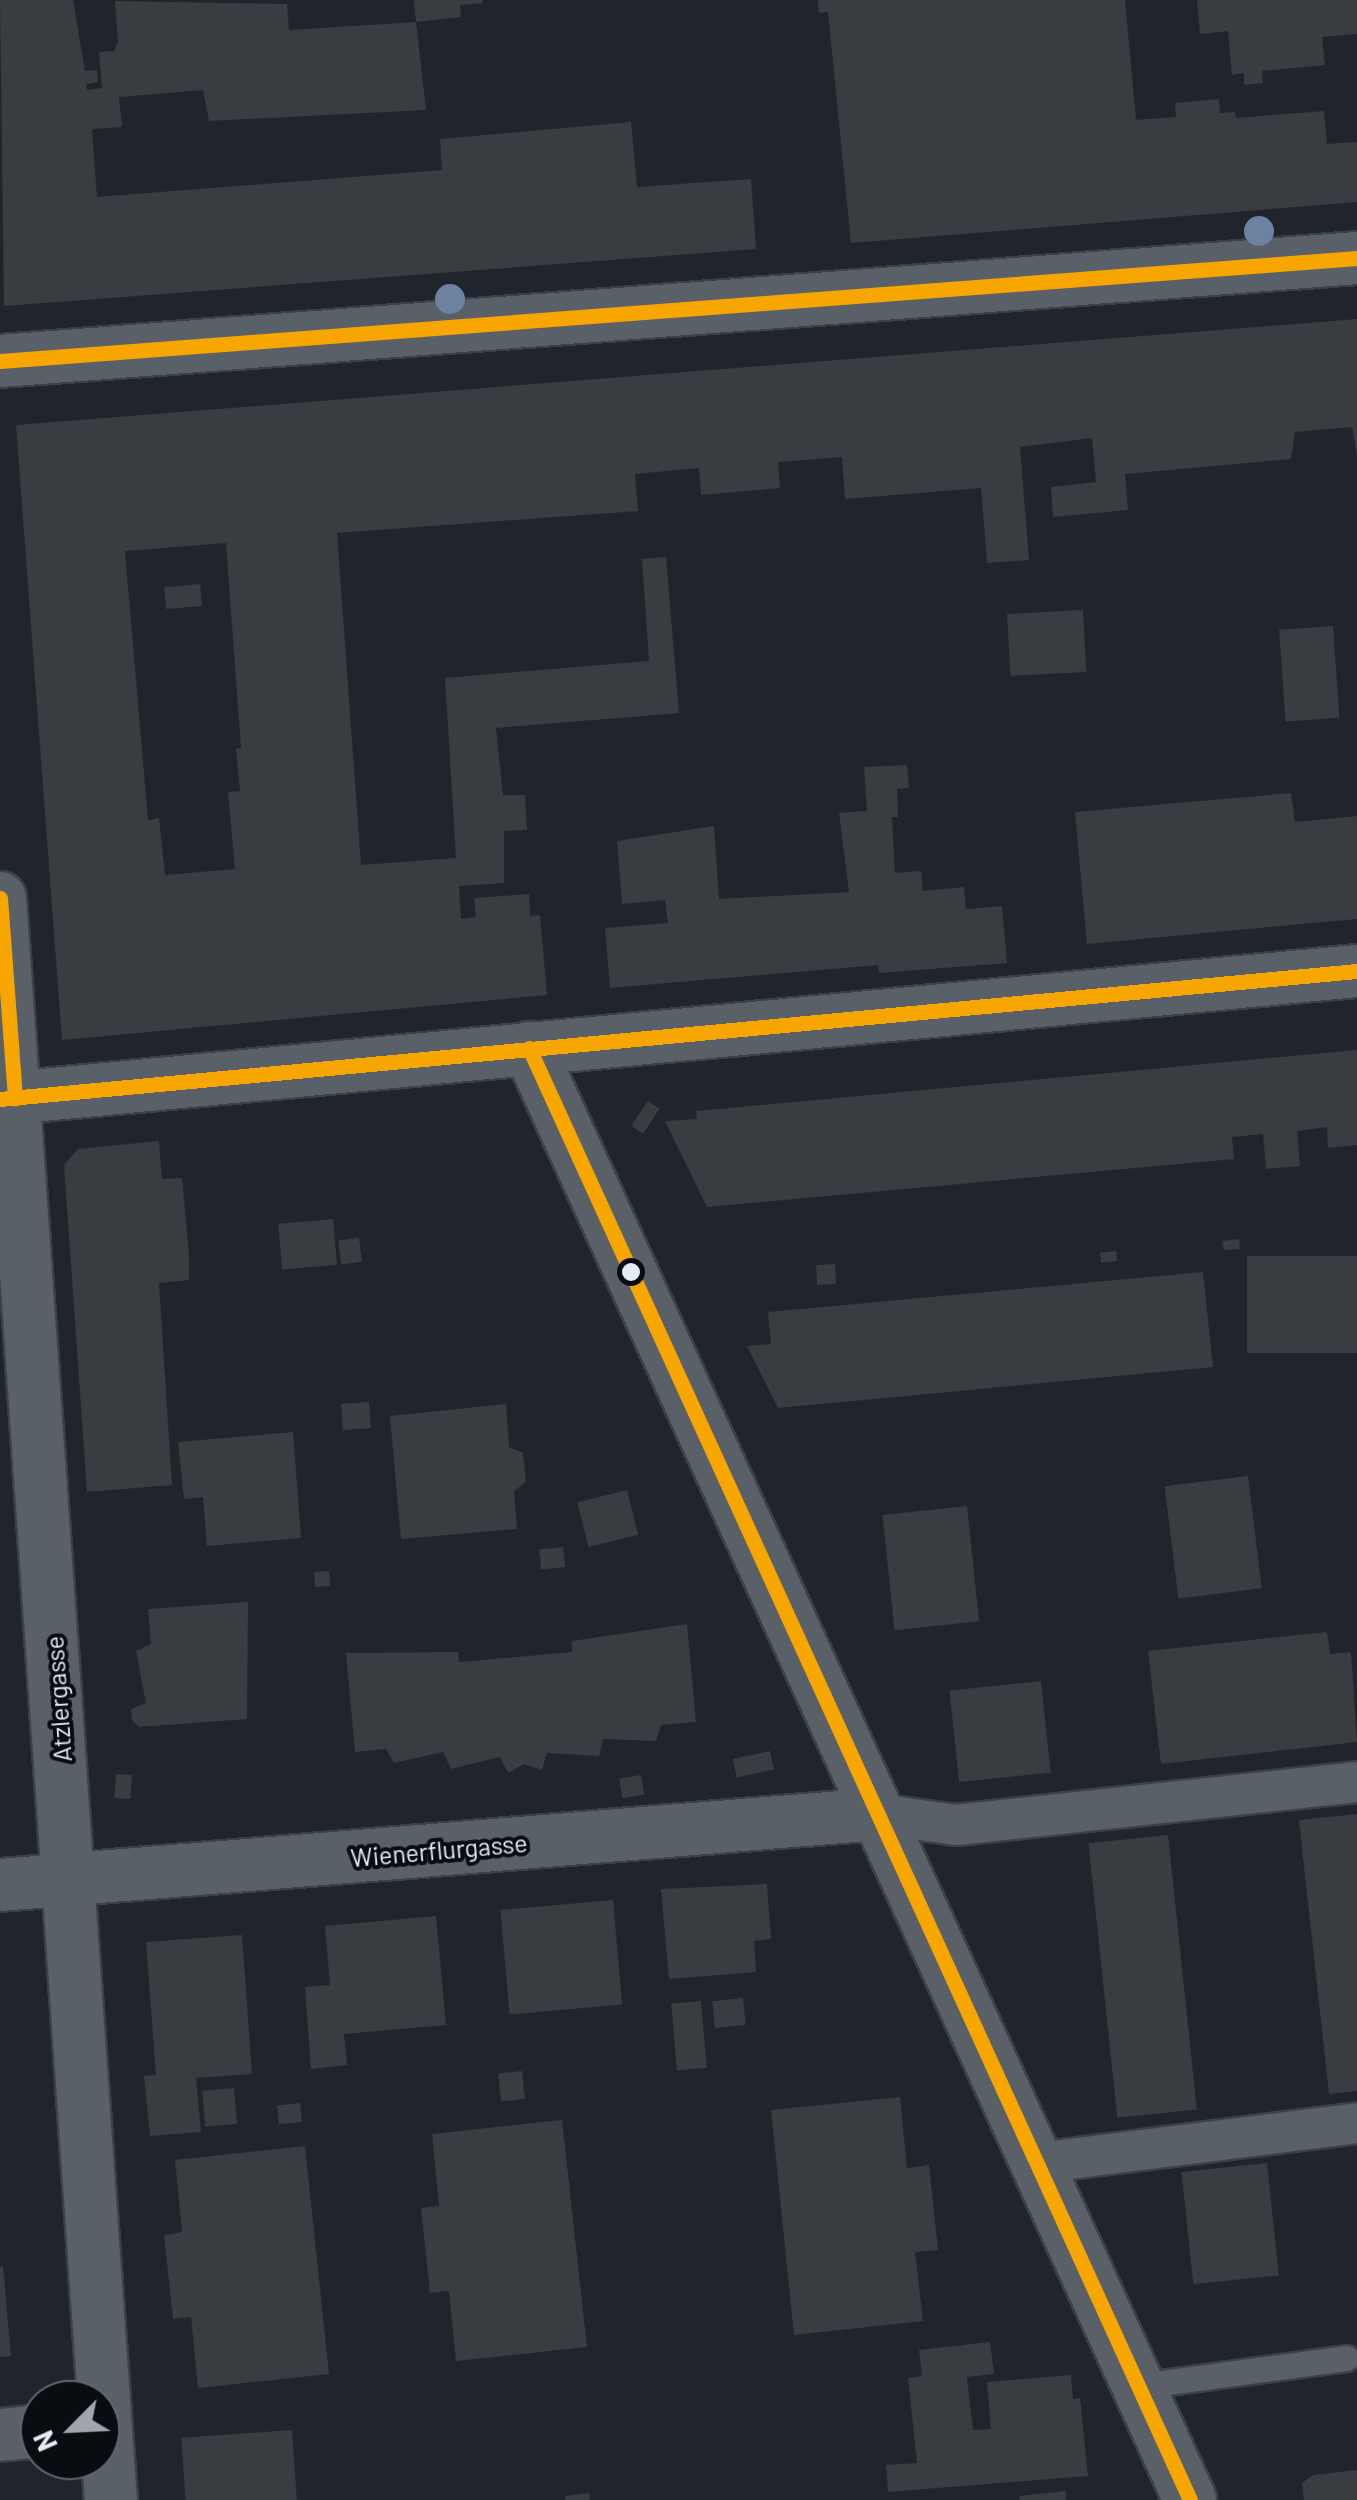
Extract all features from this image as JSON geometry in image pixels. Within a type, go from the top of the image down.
[{"type":"street","points":[[0,361],[1357,258]]},
{"type":"street","name":"Atzlergasse","points":[[0,898],[8,1099],[71,1879],[99,2380]]},
{"type":"street","points":[[8,1099],[1357,972]]},
{"type":"street","points":[[529,1048],[1190,2500]]},
{"type":"street","points":[[878,1814],[956,1824],[1357,1782]]},
{"type":"street","name":"Wienerflurgasse","points":[[0,1885],[878,1814]]},
{"type":"street","points":[[1037,2163],[1357,2123]]},
{"type":"lane","points":[[1138,2386],[1346,2358]]},
{"type":"building","points":[[0,0],[73,0],[85,71],[97,70],[98,82],[86,84],[87,90],[102,88],[99,52],[114,51],[118,42],[115,1],[287,4],[289,30],[416,22],[426,110],[209,121],[203,90],[119,97],[122,127],[92,129],[97,197],[442,170],[440,139],[631,122],[637,187],[751,179],[756,249],[4,306]]},
{"type":"building","points":[[414,0],[483,3],[460,5],[461,17],[416,22]]},
{"type":"building","points":[[818,0],[1125,0],[1136,120],[1176,117],[1175,103],[1219,99],[1220,113],[1235,112],[1236,118],[1324,111],[1327,144],[1357,142],[1357,202],[851,243],[828,12],[819,13]]},
{"type":"building","points":[[1197,0],[1357,0],[1357,34],[1322,37],[1325,65],[1262,71],[1263,83],[1244,85],[1244,73],[1232,75],[1228,31],[1200,34]]},
{"type":"building","points":[[1357,319],[1357,456],[1352,427],[1295,432],[1291,459],[1125,474],[1128,510],[1053,517],[1051,487],[1096,482],[1092,438],[1020,447],[1029,560],[987,563],[981,488],[845,499],[842,457],[778,462],[780,488],[701,495],[699,468],[635,474],[638,511],[337,533],[361,865],[456,858],[445,678],[649,661],[642,559],[666,557],[679,713],[496,728],[503,795],[525,795],[527,830],[504,831],[504,883],[459,886],[461,919],[476,917],[474,898],[529,894],[530,916],[540,915],[547,995],[62,1040],[16,425]],"holes":[[[226,543],[241,748],[236,749],[240,791],[228,792],[235,869],[165,875],[159,818],[148,820],[125,551]]]},
{"type":"building","points":[[200,584],[202,606],[166,609],[164,587]]},
{"type":"building","points":[[1083,610],[1086,672],[1010,676],[1007,614]]},
{"type":"building","points":[[1333,626],[1339,718],[1286,722],[1279,630]]},
{"type":"building","points":[[907,765],[909,788],[897,789],[898,817],[892,817],[895,873],[921,871],[923,891],[964,887],[966,909],[1002,906],[1007,963],[879,973],[878,965],[610,988],[605,928],[668,923],[665,900],[622,904],[617,841],[714,826],[719,899],[849,892],[839,813],[867,811],[864,767]]},
{"type":"building","points":[[1291,793],[1295,822],[1357,816],[1357,919],[1087,944],[1075,812]]},
{"type":"building","points":[[1357,1050],[1357,1145],[1328,1148],[1327,1127],[1297,1131],[1300,1166],[1266,1169],[1263,1134],[1232,1137],[1234,1159],[707,1207],[665,1121],[697,1119],[696,1111]]},
{"type":"building","points":[[648,1101],[660,1109],[643,1134],[631,1126]]},
{"type":"building","points":[[159,1141],[162,1179],[182,1178],[189,1255],[189,1280],[159,1283],[172,1485],[87,1492],[64,1165],[78,1149]]},
{"type":"building","points":[[333,1219],[337,1265],[282,1270],[278,1224]]},
{"type":"building","points":[[359,1238],[362,1262],[341,1264],[338,1241]]},
{"type":"building","points":[[1239,1239],[1240,1249],[1224,1250],[1222,1241]]},
{"type":"building","points":[[1116,1251],[1117,1261],[1101,1263],[1100,1253]]},
{"type":"building","points":[[1247,1256],[1357,1256],[1357,1353],[1247,1353]]},
{"type":"building","points":[[835,1264],[836,1284],[817,1285],[816,1265]]},
{"type":"building","points":[[1203,1272],[1213,1367],[778,1408],[747,1346],[771,1344],[768,1312]]},
{"type":"building","points":[[369,1402],[371,1428],[343,1430],[341,1404]]},
{"type":"building","points":[[506,1404],[509,1447],[523,1453],[526,1482],[514,1491],[517,1529],[401,1539],[390,1416]]},
{"type":"building","points":[[293,1432],[301,1538],[207,1546],[203,1497],[184,1499],[178,1442]]},
{"type":"building","points":[[1248,1476],[1262,1588],[1178,1598],[1165,1486]]},
{"type":"building","points":[[627,1490],[638,1535],[589,1547],[578,1502]]},
{"type":"building","points":[[967,1506],[979,1621],[895,1630],[882,1515]]},
{"type":"building","points":[[563,1547],[565,1567],[541,1569],[539,1550]]},
{"type":"building","points":[[329,1571],[330,1586],[315,1587],[314,1572]]},
{"type":"building","points":[[248,1602],[247,1719],[139,1727],[132,1720],[131,1709],[146,1703],[136,1651],[151,1644],[148,1609]]},
{"type":"building","points":[[687,1624],[696,1722],[661,1725],[656,1741],[603,1739],[599,1756],[547,1753],[542,1770],[524,1764],[508,1773],[500,1757],[451,1769],[443,1752],[394,1763],[386,1749],[355,1752],[346,1653],[458,1652],[459,1662],[572,1652],[572,1641]]},
{"type":"building","points":[[1327,1632],[1330,1654],[1351,1652],[1357,1742],[1161,1764],[1148,1651]]},
{"type":"building","points":[[1041,1681],[1051,1772],[959,1782],[950,1691]]},
{"type":"building","points":[[770,1751],[774,1770],[737,1777],[733,1759]]},
{"type":"building","points":[[116,1774],[132,1775],[130,1799],[114,1798]]},
{"type":"building","points":[[641,1775],[644,1795],[622,1798],[619,1778]]},
{"type":"building","points":[[1357,1814],[1357,2091],[1329,2094],[1299,1820]]},
{"type":"building","points":[[1168,1835],[1197,2109],[1117,2118],[1088,1843]]},
{"type":"building","points":[[767,1884],[771,1939],[754,1941],[756,1972],[669,1979],[661,1889]]},
{"type":"building","points":[[613,1900],[622,2005],[510,2014],[500,1910]]},
{"type":"building","points":[[436,1916],[446,2025],[344,2034],[347,2065],[311,2069],[305,1987],[330,1985],[325,1926]]},
{"type":"building","points":[[242,1935],[252,2074],[196,2078],[201,2132],[150,2136],[144,2076],[156,2075],[146,1942]]},
{"type":"building","points":[[743,1998],[746,2025],[715,2028],[712,2001]]},
{"type":"building","points":[[701,2001],[707,2068],[677,2070],[671,2004]]},
{"type":"building","points":[[522,2071],[525,2099],[501,2101],[498,2074]]},
{"type":"building","points":[[234,2088],[237,2124],[205,2127],[202,2091]]},
{"type":"building","points":[[900,2097],[907,2168],[929,2165],[938,2250],[915,2252],[923,2321],[794,2335],[771,2110]]},
{"type":"building","points":[[300,2103],[302,2122],[279,2124],[277,2105]]},
{"type":"building","points":[[562,2120],[587,2347],[456,2361],[449,2291],[430,2293],[421,2208],[439,2206],[432,2134]]},
{"type":"building","points":[[305,2146],[329,2374],[198,2388],[191,2317],[173,2319],[164,2235],[182,2232],[175,2160]]},
{"type":"building","points":[[1267,2163],[1279,2275],[1193,2284],[1181,2172]]},
{"type":"building","points":[[3,2266],[11,2356],[0,2357],[0,2267]]},
{"type":"building","points":[[990,2342],[994,2374],[967,2377],[973,2430],[991,2429],[987,2382],[1071,2375],[1073,2399],[1080,2398],[1088,2476],[888,2492],[886,2465],[917,2463],[908,2378],[922,2376],[919,2350]]},
{"type":"building","points":[[292,2430],[297,2500],[186,2500],[181,2438]]},
{"type":"building","points":[[1357,2470],[1357,2500],[1304,2500],[1302,2483],[1313,2475]]},
{"type":"building","points":[[1066,2491],[1066,2500],[1020,2500],[1019,2496]]},
{"type":"building","points":[[589,2493],[590,2500],[566,2500],[565,2496]]},
{"type":"transit line","points":[[0,361],[1357,258]]},
{"type":"transit line","points":[[0,898],[15,1098]]},
{"type":"transit line","points":[[0,1099],[1357,971]]},
{"type":"transit line","points":[[529,1048],[1190,2500]]}]
